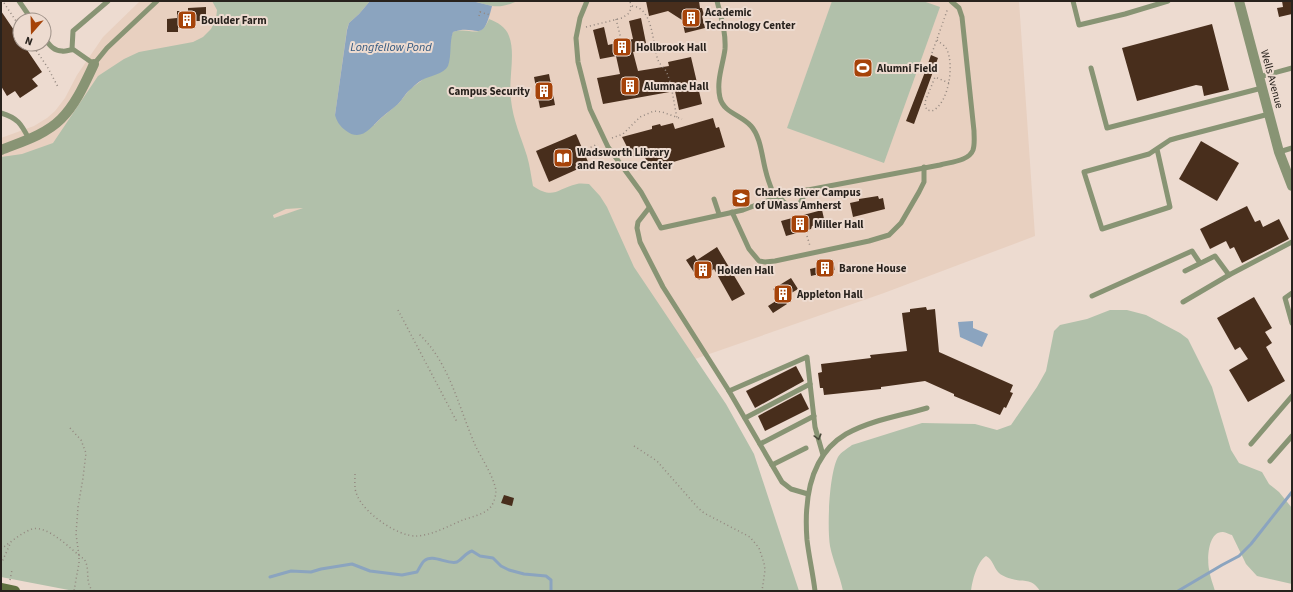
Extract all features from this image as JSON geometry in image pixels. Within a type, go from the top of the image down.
[{"type":"main road","points":[[1,588],[15,591]]},
{"type":"street","name":"Wells Avenue","points":[[1239,1],[1279,152],[1292,186]]},
{"type":"street","points":[[1,150],[29,139],[53,126],[61,119],[75,101],[94,64]]},
{"type":"lane","points":[[19,1],[27,12]]},
{"type":"lane","points":[[72,49],[73,31],[108,1]]},
{"type":"lane","points":[[72,49],[94,64],[107,48],[157,1]]},
{"type":"lane","points":[[587,1],[578,25],[576,38],[581,74],[590,109],[604,141],[641,192],[661,228],[718,214],[743,210],[777,198],[807,190],[957,161],[971,154],[973,149],[974,130],[962,17],[959,8],[951,1]]},
{"type":"lane","points":[[716,1],[725,36],[725,51],[719,82],[720,96],[726,108],[747,122],[754,130],[777,198],[795,208],[798,207],[807,190]]},
{"type":"lane","points":[[1073,1],[1079,25],[1125,14],[1168,1]]},
{"type":"lane","points":[[52,48],[62,52],[72,49]]},
{"type":"lane","points":[[1091,68],[1107,128],[1262,88]]},
{"type":"lane","points":[[1259,77],[1292,68]]},
{"type":"lane","points":[[1,113],[12,116],[19,121],[29,139]]},
{"type":"lane","points":[[1158,149],[1170,207],[1102,229],[1084,172],[1149,154],[1170,140],[1269,114]]},
{"type":"lane","points":[[1279,152],[1292,148]]},
{"type":"lane","points":[[732,212],[749,249],[759,261],[765,262],[869,241],[889,235],[901,223],[924,182],[924,167]]},
{"type":"lane","points":[[714,199],[718,214]]},
{"type":"lane","points":[[649,208],[638,222],[637,228],[640,242],[663,287],[729,391],[779,478],[787,487],[808,494]]},
{"type":"lane","points":[[1183,302],[1229,275],[1292,242]]},
{"type":"lane","points":[[1092,296],[1192,251],[1200,263]]},
{"type":"lane","points":[[1184,271],[1215,256],[1229,275]]},
{"type":"lane","points":[[1292,293],[1285,298],[1292,323]]},
{"type":"lane","points":[[729,391],[807,357],[815,427],[823,455]]},
{"type":"lane","points":[[744,418],[810,384]]},
{"type":"lane","points":[[1251,444],[1292,396]]},
{"type":"lane","points":[[815,591],[807,540],[808,494],[814,470],[823,455],[830,446],[846,434],[872,423],[927,408]]},
{"type":"lane","points":[[760,444],[814,416]]},
{"type":"lane","points":[[1270,461],[1292,436]]},
{"type":"lane","points":[[772,465],[806,448]]},
{"type":"path","points":[[578,25],[586,27],[616,19],[628,14],[632,6],[630,1]]},
{"type":"path","points":[[4,3],[12,15]]},
{"type":"path","points":[[632,6],[644,11],[658,61],[667,74],[677,118]]},
{"type":"path","points":[[932,53],[948,8]]},
{"type":"path","points":[[479,16],[481,9]]},
{"type":"path","points":[[480,12],[490,15]]},
{"type":"path","points":[[616,19],[621,38]]},
{"type":"path","points":[[937,40],[948,53],[950,66],[949,83],[946,93],[937,108],[932,111],[927,110],[925,102],[935,77],[949,83]]},
{"type":"path","points":[[37,52],[58,87]]},
{"type":"path","points":[[587,149],[623,134],[640,117],[650,112],[662,112],[682,119]]},
{"type":"path","points":[[807,236],[813,253]]},
{"type":"path","points":[[398,310],[457,422]]},
{"type":"path","points":[[355,474],[356,495],[373,515],[400,533],[416,536],[432,533],[483,512],[492,506],[496,492],[494,484],[471,436],[446,370],[433,348],[419,334]]},
{"type":"path","points":[[70,428],[81,440],[86,453],[78,507],[76,534],[79,556],[74,591]]},
{"type":"path","points":[[634,446],[657,461],[704,513],[750,537],[759,548],[764,563],[762,591]]},
{"type":"path","points":[[1,549],[22,534],[33,529],[38,528],[50,533],[87,564],[88,583],[93,591]]},
{"type":"path","points":[[1,564],[10,542]]},
{"type":"shaded area","name":"Charles River Campus of UMass Amherst","points":[[140,1],[1019,1],[1035,236],[884,293],[695,359],[411,174],[274,218],[242,71],[1,179],[1,138],[34,126],[55,111],[65,98],[77,75],[103,37]]},
{"type":"green space","points":[[212,1],[370,1],[349,23],[347,29],[335,115],[374,125],[399,103],[410,89],[421,81],[450,51],[450,40],[453,32],[478,31],[486,26],[489,19],[503,27],[508,33],[512,51],[510,92],[512,107],[528,160],[533,186],[551,193],[577,184],[589,184],[600,196],[607,207],[634,267],[726,404],[754,454],[799,591],[74,591],[1,577],[1,157],[22,154],[53,143],[98,76],[124,59],[139,52],[193,42],[203,37],[211,29],[216,19],[217,10]],"holes":[[[303,208],[274,218],[273,215],[286,209]]]},
{"type":"green space","points":[[472,1],[518,1],[505,6],[490,6]]},
{"type":"green space","name":"Alumni Field","points":[[832,1],[923,1],[940,7],[884,163],[787,128]]},
{"type":"green space","points":[[1110,310],[1127,310],[1146,315],[1180,333],[1188,339],[1212,387],[1231,450],[1239,463],[1262,472],[1269,484],[1279,492],[1292,508],[1292,584],[1257,576],[1246,564],[1232,535],[1223,532],[1214,536],[1211,541],[1209,553],[1209,572],[1215,591],[1040,591],[1030,582],[1012,579],[1000,574],[990,559],[986,556],[978,567],[971,591],[843,591],[830,546],[829,537],[831,488],[838,457],[852,445],[922,423],[975,424],[997,430],[1011,425],[1046,371],[1054,331],[1060,325],[1087,319]]},
{"type":"water","name":"Longfellow Pond","points":[[370,1],[472,1],[492,6],[488,19],[482,30],[461,30],[453,32],[450,58],[446,69],[418,83],[408,91],[398,104],[369,130],[361,135],[356,135],[345,130],[338,122],[335,115],[349,23]]},
{"type":"water","points":[[973,321],[973,328],[988,334],[982,347],[960,337],[958,322]]},
{"type":"building","name":"Academic Technology Center","points":[[646,1],[699,1],[700,8],[702,8],[704,15],[702,16],[705,28],[685,33],[682,20],[668,11],[649,16]]},
{"type":"building","points":[[1282,1],[1292,1],[1292,14],[1279,17],[1277,8],[1283,7]]},
{"type":"building","name":"Boulder Farm","points":[[206,7],[206,21],[189,21],[189,28],[178,28],[178,32],[167,32],[167,19],[177,18],[177,11],[188,11],[188,8]]},
{"type":"building","points":[[1,11],[12,27],[12,52],[28,52],[42,72],[32,79],[38,86],[20,98],[15,91],[7,96],[1,86]]},
{"type":"building","points":[[641,18],[647,48],[633,52],[638,71],[669,66],[668,62],[691,57],[702,104],[679,110],[675,91],[603,104],[597,78],[620,74],[616,56],[600,59],[593,30],[604,27],[608,45],[633,39],[629,21]]},
{"type":"building","points":[[1212,24],[1229,90],[1204,96],[1202,86],[1196,85],[1137,101],[1122,48]]},
{"type":"building","points":[[931,55],[938,58],[914,124],[906,121]]},
{"type":"building","name":"Campus Security","points":[[549,74],[555,105],[540,108],[534,77]]},
{"type":"building","points":[[713,118],[716,128],[719,127],[725,147],[649,169],[644,154],[632,157],[622,137],[652,129],[652,126],[660,124],[661,126],[673,123],[675,129]]},
{"type":"building","name":"Wadsworth Library and Resouce Center","points":[[576,134],[589,164],[549,182],[536,151]]},
{"type":"building","points":[[1201,141],[1239,163],[1217,201],[1179,179]]},
{"type":"building","points":[[878,196],[879,199],[883,198],[885,209],[853,217],[850,203],[859,201],[859,199]]},
{"type":"building","points":[[1247,206],[1255,222],[1260,220],[1263,227],[1279,219],[1289,239],[1242,263],[1234,247],[1230,249],[1226,241],[1210,249],[1200,229]]},
{"type":"building","name":"Miller Hall","points":[[822,210],[825,223],[812,226],[811,229],[786,236],[781,221]]},
{"type":"building","points":[[717,247],[745,294],[732,301],[714,269],[699,280],[686,260],[694,255],[697,260]]},
{"type":"building","name":"Barone House","points":[[833,260],[835,270],[820,273],[818,263]]},
{"type":"building","points":[[818,267],[819,274],[811,276],[810,269]]},
{"type":"building","name":"Appleton Hall","points":[[791,278],[798,289],[783,298],[787,304],[773,313],[768,306],[779,299],[773,289]]},
{"type":"building","points":[[1254,297],[1272,328],[1265,332],[1272,343],[1266,347],[1285,381],[1248,402],[1229,370],[1248,359],[1240,347],[1235,350],[1217,318]]},
{"type":"building","points":[[926,307],[927,310],[935,309],[939,352],[1013,385],[1010,392],[1013,393],[1006,408],[1004,407],[1000,415],[954,396],[954,394],[925,381],[881,387],[881,389],[824,395],[823,388],[820,388],[818,373],[822,372],[821,364],[871,358],[870,355],[907,351],[902,313],[910,312],[910,309]]},
{"type":"building","points":[[796,366],[804,381],[755,408],[746,391]]},
{"type":"building","points":[[801,393],[809,409],[765,431],[758,416]]},
{"type":"building","points":[[504,495],[514,498],[512,506],[501,503]]},
{"type":"waterway","points":[[1178,591],[1239,556],[1251,544],[1292,492]]},
{"type":"waterway","points":[[270,577],[291,571],[311,572],[352,564],[370,571],[402,575],[417,572],[423,562],[428,559],[432,558],[449,562],[457,562],[472,551],[480,556],[493,558],[501,566],[509,570],[524,574],[546,576],[551,580],[551,591]]},
{"type":"place","name":"Academic Technology Center","points":[[691,18]]},
{"type":"place","name":"Boulder Farm","points":[[187,20]]},
{"type":"place","name":"Hollbrook Hall","points":[[622,47]]},
{"type":"place","name":"Alumni Field","points":[[863,68]]},
{"type":"place","name":"Alumnae Hall","points":[[630,86]]},
{"type":"place","name":"Campus Security","points":[[544,91]]},
{"type":"place","name":"Wadsworth Library and Resouce Center","points":[[563,158]]},
{"type":"place","name":"Charles River Campus of UMass Amherst","points":[[741,198]]},
{"type":"place","name":"Miller Hall","points":[[800,224]]},
{"type":"place","name":"Barone House","points":[[825,268]]},
{"type":"place","name":"Holden Hall","points":[[703,270]]},
{"type":"place","name":"Appleton Hall","points":[[783,294]]}]
